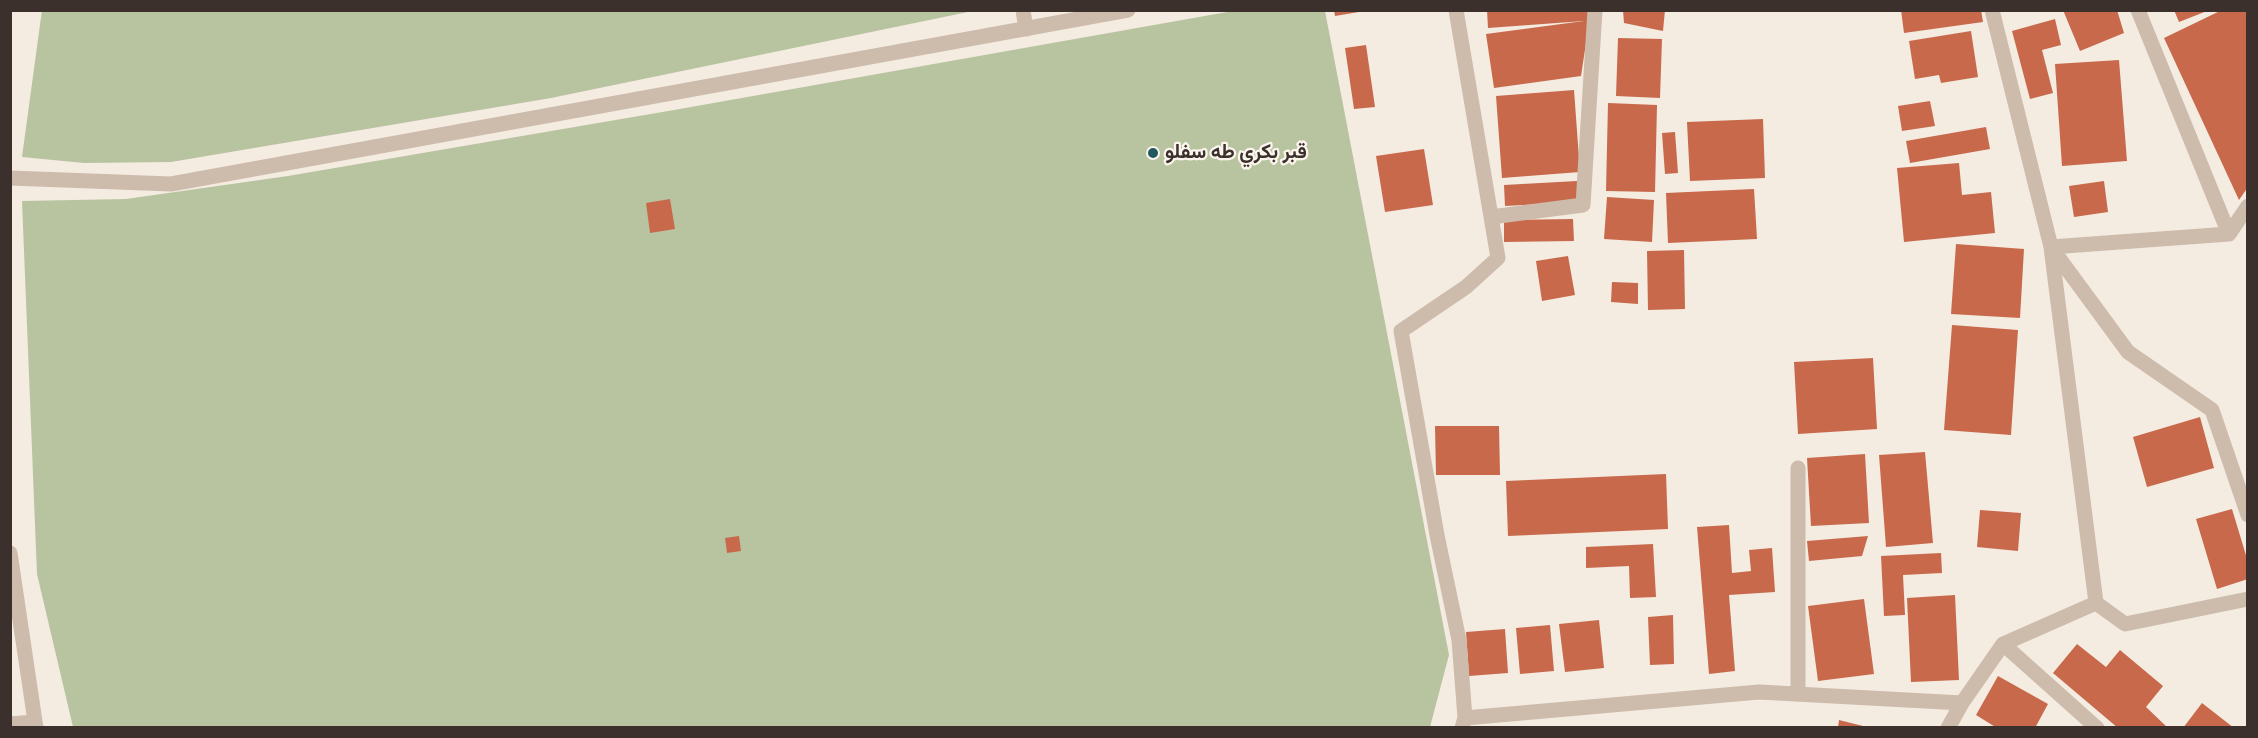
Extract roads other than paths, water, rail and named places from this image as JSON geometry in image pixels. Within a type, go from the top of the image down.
[{"type":"street","points":[[1023,10],[1026,29]]},
{"type":"street","points":[[10,178],[171,184],[1128,10]]},
{"type":"street","points":[[1456,10],[1498,258],[1466,288],[1401,331],[1437,535],[1459,640],[1464,723],[1759,692],[1962,703]]},
{"type":"street","points":[[1491,217],[1583,205],[1595,10]]},
{"type":"street","points":[[1992,10],[2051,247],[2096,603],[2126,624],[2247,599]]},
{"type":"street","points":[[2138,10],[2229,234]]},
{"type":"street","points":[[2229,234],[2247,206]]},
{"type":"street","points":[[2051,247],[2229,234]]},
{"type":"street","points":[[2051,247],[2128,352],[2212,410],[2247,515]]},
{"type":"street","points":[[1798,468],[1798,694]]},
{"type":"street","points":[[10,553],[35,725],[10,724]]},
{"type":"street","points":[[1948,728],[1962,703],[2003,644],[2096,603]]},
{"type":"street","points":[[2003,644],[2097,728]]},
{"type":"place","name":"قبر بكري طه سفلو","points":[[1153,153]]}]
